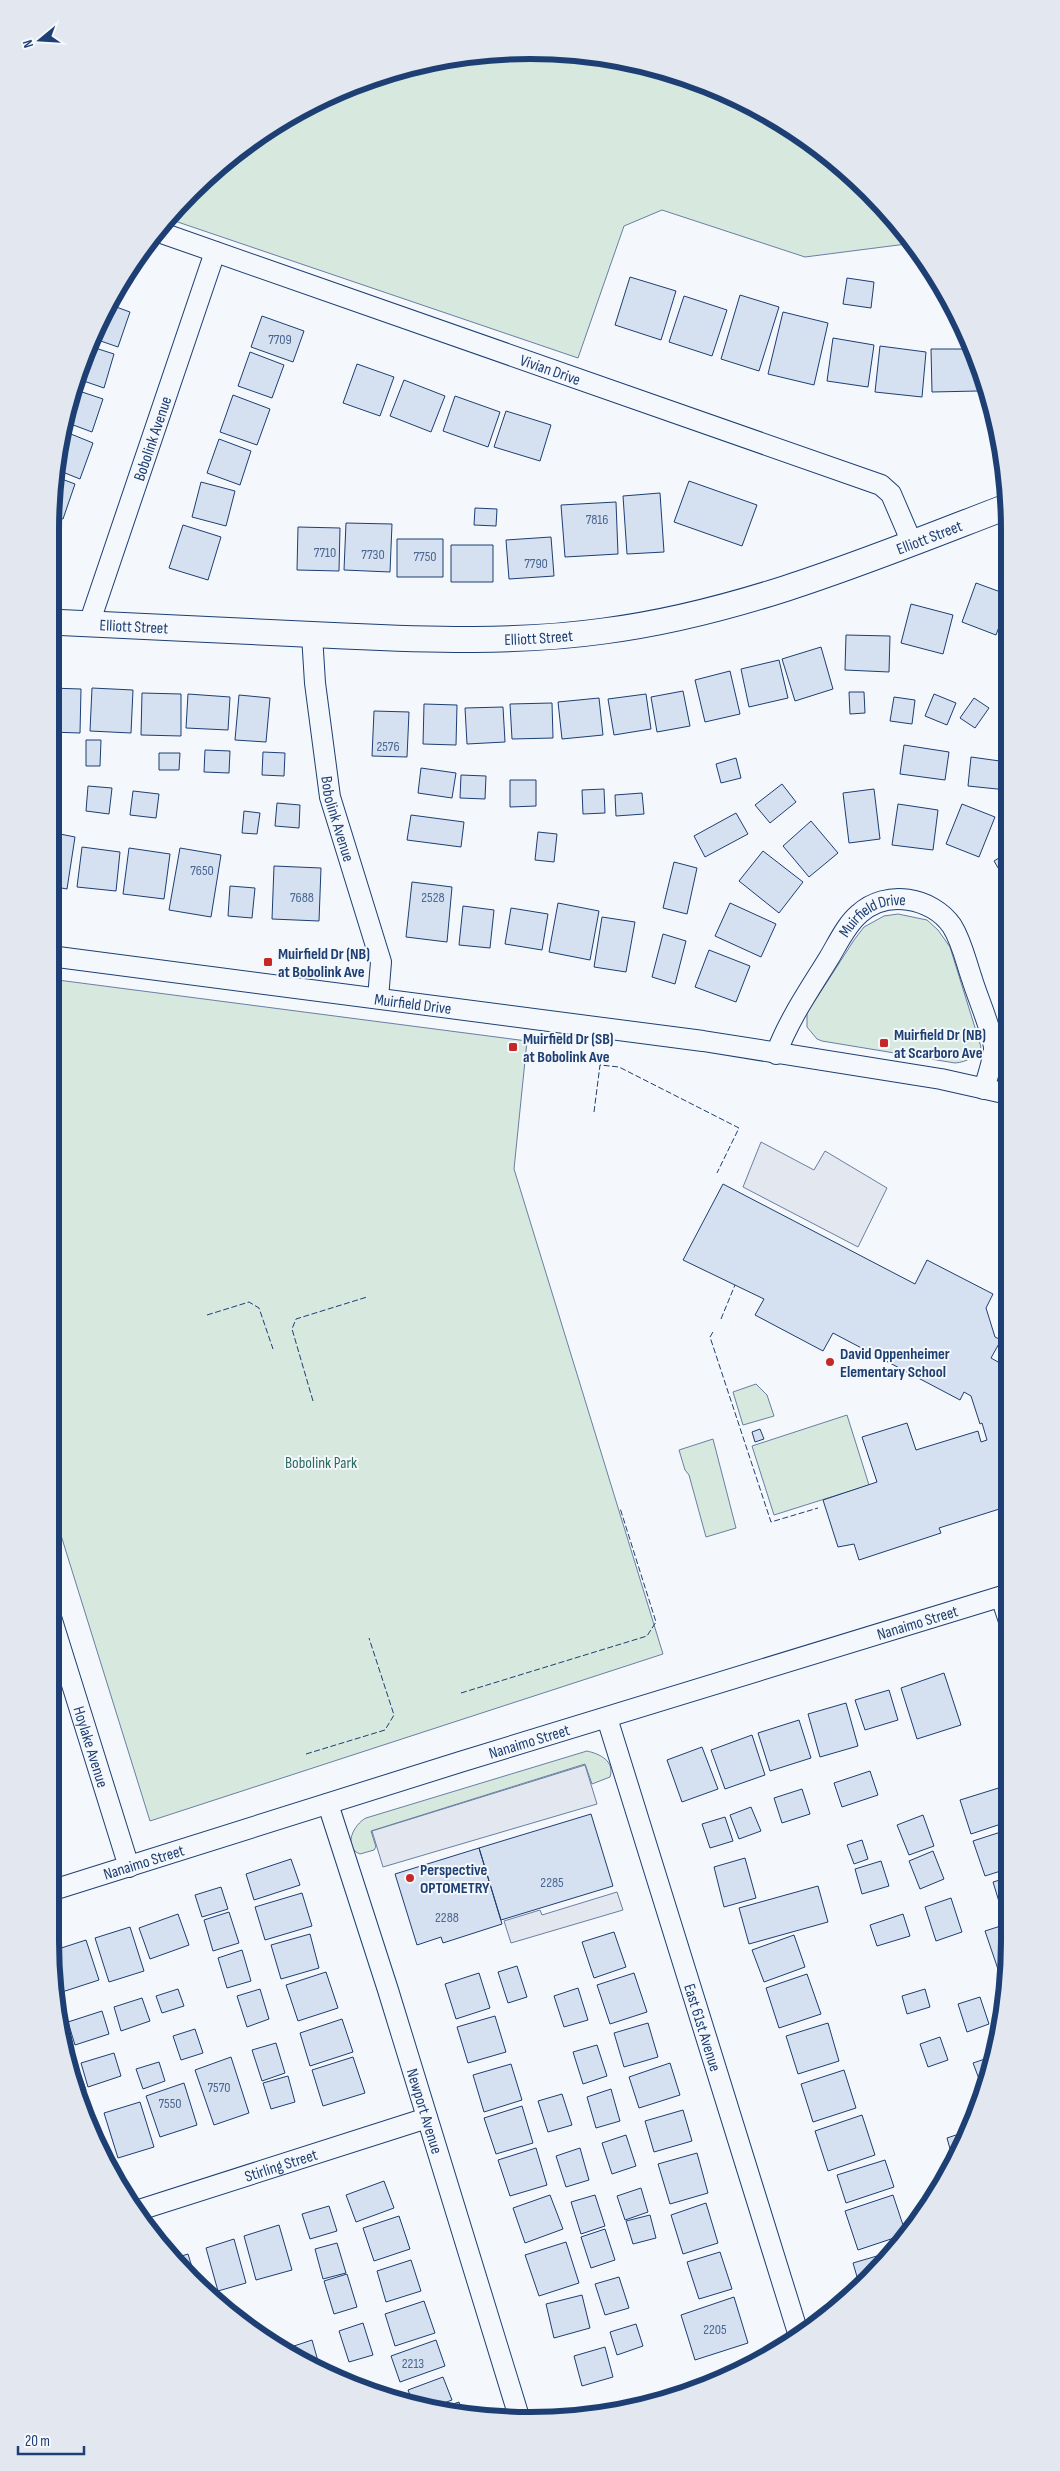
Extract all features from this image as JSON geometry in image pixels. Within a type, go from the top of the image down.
[{"type":"street","name":"Vivian Drive","points":[[164,234],[881,485],[891,494],[912,543]]},
{"type":"street","name":"Bobolink Avenue","points":[[88,624],[216,252]]},
{"type":"street","name":"Elliott Street","points":[[59,622],[417,639],[501,639],[603,632],[665,621],[753,599],[912,543],[1000,509]]},
{"type":"street","name":"Bobolink Avenue","points":[[312,635],[315,683],[330,797],[381,962],[378,998]]},
{"type":"street","name":"Muirfield Drive","points":[[776,1054],[788,1024],[846,930],[859,913],[891,899],[910,899],[939,912],[952,926],[960,943],[994,1049],[984,1088]]},
{"type":"street","name":"Muirfield Drive","points":[[59,957],[703,1041],[941,1079],[1001,1092]]},
{"type":"street","name":"Nanaimo Street","points":[[59,1888],[1001,1596]]},
{"type":"street","name":"Hoylake Avenue","points":[[59,1648],[129,1867]]},
{"type":"street","name":"East 61st Avenue","points":[[607,1718],[797,2329]]},
{"type":"street","name":"Newport Avenue","points":[[328,1804],[388,1990],[517,2412]]},
{"type":"street","name":"Stirling Street","points":[[142,2209],[426,2118]]},
{"type":"green space","points":[[530,59],[592,63],[622,68],[681,84],[738,107],[792,138],[817,156],[863,197],[905,244],[805,257],[662,210],[624,226],[578,358],[174,221],[219,176],[243,156],[268,138],[322,107],[379,84],[438,68],[468,63]]},
{"type":"green space","points":[[898,914],[927,920],[938,930],[950,947],[981,1047],[976,1054],[967,1060],[955,1063],[822,1041],[817,1039],[807,1027],[807,1013],[864,927],[884,916]]},
{"type":"green space","name":"Bobolink Park","points":[[59,980],[527,1041],[514,1169],[663,1654],[150,1821],[59,1529]]},
{"type":"green space","points":[[756,1384],[767,1395],[774,1416],[743,1425],[733,1392]]},
{"type":"green space","points":[[847,1415],[869,1485],[774,1515],[752,1446]]},
{"type":"green space","points":[[713,1439],[736,1528],[706,1537],[689,1475],[685,1470],[679,1450]]},
{"type":"green space","points":[[587,1751],[605,1759],[610,1767],[610,1777],[592,1784],[585,1764],[371,1831],[376,1847],[374,1850],[360,1854],[352,1846],[351,1841],[354,1830],[366,1818]]},
{"type":"shaded area","points":[[761,1142],[814,1170],[825,1151],[887,1188],[858,1247],[743,1187]]},
{"type":"shaded area","points":[[585,1765],[597,1804],[383,1867],[372,1831]]},
{"type":"shaded area","points":[[617,1892],[623,1910],[511,1943],[504,1921],[540,1910],[542,1915]]},
{"type":"building","points":[[630,277],[676,291],[661,340],[615,325]]},
{"type":"building","points":[[847,278],[874,282],[871,308],[843,304]]},
{"type":"building","points":[[740,295],[779,307],[759,371],[721,359]]},
{"type":"building","points":[[684,296],[727,310],[712,356],[669,342]]},
{"type":"building","points":[[115,307],[130,312],[118,347],[99,340]]},
{"type":"building","points":[[783,312],[828,323],[814,385],[768,374]]},
{"type":"building","points":[[262,316],[304,331],[293,362],[251,347]]},
{"type":"building","points":[[833,338],[874,345],[868,387],[827,381]]},
{"type":"building","points":[[880,346],[926,352],[922,397],[875,392]]},
{"type":"building","points":[[96,348],[114,354],[104,388],[83,381]]},
{"type":"building","points":[[931,349],[965,349],[976,379],[978,391],[932,392]]},
{"type":"building","points":[[250,352],[284,365],[272,398],[238,386]]},
{"type":"building","points":[[357,364],[394,377],[380,416],[343,403]]},
{"type":"building","points":[[404,380],[445,396],[431,432],[390,416]]},
{"type":"building","points":[[80,391],[103,399],[92,432],[71,424]]},
{"type":"building","points":[[233,395],[270,409],[257,445],[220,432]]},
{"type":"building","points":[[455,396],[500,412],[488,447],[443,431]]},
{"type":"building","points":[[506,411],[551,425],[540,461],[494,447]]},
{"type":"building","points":[[69,433],[93,443],[80,479],[63,472]]},
{"type":"building","points":[[219,439],[251,451],[240,485],[207,473]]},
{"type":"building","points":[[62,479],[75,484],[63,519],[59,518]]},
{"type":"building","points":[[689,481],[757,505],[742,546],[674,522]]},
{"type":"building","points":[[201,482],[235,491],[226,526],[192,517]]},
{"type":"building","points":[[660,493],[664,552],[627,554],[623,496]]},
{"type":"building","points":[[616,502],[618,554],[565,557],[561,505]]},
{"type":"building","points":[[475,508],[497,509],[496,526],[474,525]]},
{"type":"building","points":[[346,523],[392,524],[390,572],[344,570]]},
{"type":"building","points":[[183,525],[221,537],[208,580],[169,568]]},
{"type":"building","points":[[298,527],[340,528],[339,571],[297,570]]},
{"type":"building","points":[[551,537],[554,576],[509,579],[506,540]]},
{"type":"building","points":[[397,539],[443,539],[443,577],[397,577]]},
{"type":"building","points":[[451,545],[493,545],[493,582],[451,582]]},
{"type":"building","points":[[976,583],[1001,592],[1001,622],[996,635],[962,622]]},
{"type":"building","points":[[911,604],[953,615],[943,654],[901,643]]},
{"type":"building","points":[[846,635],[890,636],[889,672],[845,670]]},
{"type":"building","points":[[821,647],[833,689],[795,701],[782,659]]},
{"type":"building","points":[[779,660],[788,698],[749,707],[741,669]]},
{"type":"building","points":[[730,671],[740,714],[705,722],[695,680]]},
{"type":"building","points":[[59,688],[81,689],[80,733],[59,732]]},
{"type":"building","points":[[92,688],[133,690],[131,733],[90,731]]},
{"type":"building","points":[[683,691],[690,726],[657,732],[651,697]]},
{"type":"building","points":[[849,692],[864,692],[865,713],[850,714]]},
{"type":"building","points":[[142,693],[181,694],[181,736],[141,735]]},
{"type":"building","points":[[188,694],[230,697],[228,730],[186,728]]},
{"type":"building","points":[[646,694],[651,729],[614,735],[608,699]]},
{"type":"building","points":[[934,694],[956,703],[947,725],[925,716]]},
{"type":"building","points":[[239,695],[270,698],[266,742],[235,740]]},
{"type":"building","points":[[894,697],[915,700],[912,724],[890,721]]},
{"type":"building","points":[[599,698],[603,735],[562,739],[558,702]]},
{"type":"building","points":[[974,698],[989,708],[975,728],[960,718]]},
{"type":"building","points":[[552,703],[553,738],[512,739],[510,704]]},
{"type":"building","points":[[424,704],[457,705],[456,745],[423,744]]},
{"type":"building","points":[[503,707],[505,742],[467,744],[465,708]]},
{"type":"building","points":[[374,711],[409,712],[407,757],[372,756]]},
{"type":"building","points":[[86,740],[101,740],[100,766],[86,766]]},
{"type":"building","points":[[904,745],[949,752],[945,780],[900,774]]},
{"type":"building","points":[[205,750],[230,751],[229,773],[204,772]]},
{"type":"building","points":[[263,752],[285,753],[284,776],[262,775]]},
{"type":"building","points":[[159,753],[180,753],[179,770],[159,770]]},
{"type":"building","points":[[971,757],[1001,761],[1001,789],[968,786]]},
{"type":"building","points":[[736,758],[741,778],[721,783],[716,764]]},
{"type":"building","points":[[421,768],[456,773],[452,798],[418,793]]},
{"type":"building","points":[[461,775],[486,776],[485,799],[460,798]]},
{"type":"building","points":[[510,780],[536,780],[536,806],[510,807]]},
{"type":"building","points":[[782,784],[796,802],[770,823],[755,805]]},
{"type":"building","points":[[88,786],[112,788],[109,814],[86,811]]},
{"type":"building","points":[[604,789],[605,813],[583,814],[582,790]]},
{"type":"building","points":[[874,789],[880,839],[849,843],[843,793]]},
{"type":"building","points":[[133,791],[159,794],[156,818],[130,815]]},
{"type":"building","points":[[642,793],[644,814],[616,816],[615,795]]},
{"type":"building","points":[[277,803],[300,805],[299,828],[275,826]]},
{"type":"building","points":[[898,804],[938,810],[933,850],[892,845]]},
{"type":"building","points":[[962,804],[995,817],[979,857],[946,844]]},
{"type":"building","points":[[244,811],[260,813],[257,834],[242,833]]},
{"type":"building","points":[[736,813],[748,834],[705,857],[694,836]]},
{"type":"building","points":[[411,815],[464,822],[461,847],[407,840]]},
{"type":"building","points":[[811,821],[838,853],[809,877],[783,846]]},
{"type":"building","points":[[538,832],[557,834],[554,862],[535,860]]},
{"type":"building","points":[[59,834],[75,837],[67,889],[59,888]]},
{"type":"building","points":[[82,847],[120,852],[116,891],[77,887]]},
{"type":"building","points":[[129,848],[170,854],[164,899],[123,894]]},
{"type":"building","points":[[180,848],[221,855],[211,917],[169,910]]},
{"type":"building","points":[[763,851],[803,882],[779,913],[739,881]]},
{"type":"building","points":[[1001,857],[1001,873],[994,861]]},
{"type":"building","points":[[674,862],[697,868],[687,914],[663,908]]},
{"type":"building","points":[[274,866],[321,868],[319,921],[272,919]]},
{"type":"building","points":[[412,882],[452,887],[447,942],[406,937]]},
{"type":"building","points":[[230,886],[255,888],[252,918],[228,916]]},
{"type":"building","points":[[558,903],[599,911],[590,960],[549,952]]},
{"type":"building","points":[[730,903],[776,924],[761,957],[715,936]]},
{"type":"building","points":[[463,906],[494,910],[490,948],[459,945]]},
{"type":"building","points":[[511,908],[548,914],[542,950],[505,944]]},
{"type":"building","points":[[602,917],[635,922],[626,972],[594,967]]},
{"type":"building","points":[[663,934],[686,941],[675,984],[652,977]]},
{"type":"building","points":[[709,950],[750,966],[736,1002],[695,987]]},
{"type":"building","points":[[723,1184],[915,1284],[927,1260],[993,1294],[986,1308],[995,1337],[1001,1340],[991,1358],[1001,1364],[1001,1509],[939,1528],[941,1533],[859,1560],[854,1544],[838,1547],[823,1500],[877,1482],[862,1437],[907,1423],[916,1450],[978,1431],[981,1442],[987,1440],[971,1396],[964,1392],[960,1400],[833,1333],[823,1351],[755,1315],[764,1299],[683,1260]]},
{"type":"building","points":[[760,1429],[764,1439],[755,1442],[752,1432]]},
{"type":"building","points":[[944,1673],[961,1725],[917,1739],[901,1688]]},
{"type":"building","points":[[889,1690],[898,1720],[865,1730],[855,1700]]},
{"type":"building","points":[[846,1703],[858,1746],[820,1757],[808,1714]]},
{"type":"building","points":[[799,1720],[811,1758],[770,1771],[758,1733]]},
{"type":"building","points":[[752,1735],[765,1775],[725,1789],[711,1750]]},
{"type":"building","points":[[702,1747],[718,1789],[682,1802],[667,1760]]},
{"type":"building","points":[[870,1771],[878,1795],[842,1807],[834,1783]]},
{"type":"building","points":[[1001,1787],[1001,1824],[971,1834],[960,1800]]},
{"type":"building","points":[[802,1789],[810,1814],[782,1823],[774,1798]]},
{"type":"building","points":[[751,1807],[761,1831],[739,1839],[730,1815]]},
{"type":"building","points":[[591,1814],[613,1886],[501,1920],[479,1848]]},
{"type":"building","points":[[923,1815],[934,1846],[909,1855],[897,1825]]},
{"type":"building","points":[[725,1817],[733,1841],[710,1848],[702,1824]]},
{"type":"building","points":[[1001,1832],[1001,1871],[985,1876],[973,1841]]},
{"type":"building","points":[[862,1840],[868,1859],[854,1864],[847,1845]]},
{"type":"building","points":[[479,1848],[502,1924],[443,1943],[441,1937],[417,1945],[395,1874]]},
{"type":"building","points":[[933,1851],[944,1879],[920,1889],[909,1861]]},
{"type":"building","points":[[745,1858],[756,1898],[724,1907],[714,1867]]},
{"type":"building","points":[[291,1859],[300,1885],[254,1900],[246,1874]]},
{"type":"building","points":[[881,1861],[889,1886],[862,1894],[855,1869]]},
{"type":"building","points":[[1001,1880],[1001,1908],[993,1882]]},
{"type":"building","points":[[818,1886],[828,1922],[749,1944],[739,1908]]},
{"type":"building","points":[[221,1887],[228,1909],[202,1917],[195,1895]]},
{"type":"building","points":[[302,1893],[312,1926],[265,1940],[255,1907]]},
{"type":"building","points":[[951,1898],[962,1932],[936,1941],[925,1907]]},
{"type":"building","points":[[229,1912],[239,1943],[213,1951],[204,1920]]},
{"type":"building","points":[[178,1914],[189,1945],[150,1959],[139,1928]]},
{"type":"building","points":[[903,1914],[910,1936],[877,1946],[870,1925]]},
{"type":"building","points":[[1001,1926],[1000,1974],[985,1931]]},
{"type":"building","points":[[130,1927],[144,1971],[109,1982],[95,1938]]},
{"type":"building","points":[[614,1932],[626,1967],[594,1978],[582,1942]]},
{"type":"building","points":[[310,1934],[319,1968],[281,1979],[271,1945]]},
{"type":"building","points":[[794,1935],[805,1967],[764,1982],[752,1950]]},
{"type":"building","points":[[86,1940],[99,1980],[62,1992],[59,1949]]},
{"type":"building","points":[[242,1950],[251,1981],[227,1988],[218,1958]]},
{"type":"building","points":[[517,1966],[527,1997],[508,2003],[498,1972]]},
{"type":"building","points":[[326,1972],[338,2008],[298,2021],[286,1985]]},
{"type":"building","points":[[479,1973],[490,2008],[456,2019],[445,1984]]},
{"type":"building","points":[[634,1973],[647,2012],[610,2024],[597,1985]]},
{"type":"building","points":[[807,1974],[821,2014],[779,2028],[766,1988]]},
{"type":"building","points":[[578,1988],[588,2020],[564,2027],[554,1996]]},
{"type":"building","points":[[178,1989],[184,2006],[162,2013],[156,1996]]},
{"type":"building","points":[[260,1989],[269,2019],[247,2027],[237,1996]]},
{"type":"building","points":[[925,1989],[930,2007],[907,2014],[902,1996]]},
{"type":"building","points":[[980,1997],[989,2024],[967,2032],[958,2004]]},
{"type":"building","points":[[142,1998],[150,2021],[121,2031],[114,2007]]},
{"type":"building","points":[[102,2011],[109,2034],[75,2045],[68,2022]]},
{"type":"building","points":[[495,2016],[506,2052],[468,2063],[457,2027]]},
{"type":"building","points":[[342,2019],[353,2052],[310,2066],[300,2033]]},
{"type":"building","points":[[648,2023],[658,2057],[624,2067],[614,2033]]},
{"type":"building","points":[[828,2023],[839,2061],[798,2074],[786,2036]]},
{"type":"building","points":[[195,2029],[203,2053],[181,2060],[173,2036]]},
{"type":"building","points":[[940,2037],[948,2060],[928,2067],[920,2044]]},
{"type":"building","points":[[276,2043],[285,2073],[262,2081],[252,2050]]},
{"type":"building","points":[[597,2045],[607,2076],[583,2084],[573,2052]]},
{"type":"building","points":[[114,2053],[121,2076],[88,2087],[81,2063]]},
{"type":"building","points":[[231,2057],[249,2113],[214,2125],[195,2070]]},
{"type":"building","points":[[353,2057],[365,2093],[323,2106],[312,2070]]},
{"type":"building","points":[[986,2059],[980,2080],[973,2063]]},
{"type":"building","points":[[159,2062],[165,2081],[143,2089],[136,2069]]},
{"type":"building","points":[[670,2063],[680,2095],[639,2108],[629,2077]]},
{"type":"building","points":[[511,2064],[522,2100],[484,2112],[473,2075]]},
{"type":"building","points":[[76,2065],[86,2090],[84,2091]]},
{"type":"building","points":[[844,2070],[856,2108],[813,2122],[801,2084]]},
{"type":"building","points":[[288,2076],[295,2102],[271,2109],[263,2083]]},
{"type":"building","points":[[184,2083],[197,2125],[160,2137],[146,2096]]},
{"type":"building","points":[[611,2089],[620,2121],[596,2128],[587,2097]]},
{"type":"building","points":[[562,2094],[572,2125],[548,2132],[538,2101]]},
{"type":"building","points":[[140,2102],[154,2147],[118,2158],[104,2113]]},
{"type":"building","points":[[522,2106],[533,2143],[496,2154],[484,2118]]},
{"type":"building","points":[[683,2110],[692,2141],[654,2152],[645,2121]]},
{"type":"building","points":[[862,2115],[875,2155],[828,2171],[815,2131]]},
{"type":"building","points":[[960,2134],[951,2153],[947,2138]]},
{"type":"building","points":[[626,2135],[636,2166],[612,2174],[602,2143]]},
{"type":"building","points":[[536,2148],[547,2185],[510,2196],[498,2160]]},
{"type":"building","points":[[580,2148],[589,2180],[566,2187],[556,2156]]},
{"type":"building","points":[[697,2153],[708,2193],[670,2204],[658,2164]]},
{"type":"building","points":[[885,2160],[894,2187],[846,2203],[837,2175]]},
{"type":"building","points":[[384,2181],[394,2208],[356,2222],[346,2195]]},
{"type":"building","points":[[641,2188],[648,2212],[625,2220],[617,2196]]},
{"type":"building","points":[[550,2195],[563,2229],[525,2243],[513,2208]]},
{"type":"building","points":[[595,2195],[605,2226],[581,2234],[571,2202]]},
{"type":"building","points":[[893,2195],[904,2228],[896,2237],[858,2250],[845,2211]]},
{"type":"building","points":[[706,2203],[718,2243],[683,2254],[671,2215]]},
{"type":"building","points":[[329,2206],[337,2231],[310,2239],[302,2214]]},
{"type":"building","points":[[650,2215],[656,2238],[633,2244],[626,2221]]},
{"type":"building","points":[[399,2216],[410,2249],[374,2261],[363,2228]]},
{"type":"building","points":[[279,2225],[292,2270],[256,2280],[244,2236]]},
{"type":"building","points":[[605,2229],[615,2260],[591,2268],[581,2237]]},
{"type":"building","points":[[234,2239],[246,2283],[218,2291],[206,2248]]},
{"type":"building","points":[[566,2242],[579,2283],[539,2296],[525,2255]]},
{"type":"building","points":[[337,2243],[346,2273],[323,2279],[315,2249]]},
{"type":"building","points":[[720,2252],[732,2289],[699,2299],[687,2262]]},
{"type":"building","points":[[188,2254],[193,2270],[180,2256]]},
{"type":"building","points":[[881,2255],[858,2279],[853,2263]]},
{"type":"building","points":[[411,2260],[421,2291],[386,2302],[377,2271]]},
{"type":"building","points":[[347,2274],[357,2307],[334,2314],[324,2281]]},
{"type":"building","points":[[619,2277],[629,2308],[605,2315],[595,2284]]},
{"type":"building","points":[[582,2295],[590,2328],[554,2338],[546,2304]]},
{"type":"building","points":[[734,2297],[748,2343],[695,2360],[681,2315]]},
{"type":"building","points":[[424,2301],[435,2333],[395,2346],[385,2314]]},
{"type":"building","points":[[363,2323],[373,2355],[349,2362],[339,2331]]},
{"type":"building","points":[[636,2324],[643,2346],[617,2355],[610,2332]]},
{"type":"building","points":[[312,2340],[318,2362],[294,2349],[291,2347]]},
{"type":"building","points":[[436,2340],[445,2366],[400,2382],[391,2356]]},
{"type":"building","points":[[605,2347],[613,2377],[582,2386],[574,2356]]},
{"type":"building","points":[[443,2377],[452,2400],[442,2404],[438,2403],[411,2397],[408,2390]]},
{"type":"building","points":[[459,2402],[461,2407],[450,2405]]},
{"type":"fence","points":[[594,1112],[600,1065],[619,1067],[739,1128],[717,1173]]},
{"type":"fence","points":[[721,1319],[735,1285]]},
{"type":"fence","points":[[313,1401],[292,1329],[296,1319],[367,1297]]},
{"type":"fence","points":[[207,1315],[249,1302],[259,1308],[273,1349]]},
{"type":"fence","points":[[713,1332],[710,1337],[771,1522],[818,1508]]},
{"type":"fence","points":[[461,1693],[647,1636],[656,1622],[620,1508]]},
{"type":"fence","points":[[306,1754],[385,1730],[394,1715],[369,1638]]},
{"type":"place","name":"Muirfield Dr (NB) at Bobolink Ave","points":[[268,962]]},
{"type":"place","name":"Muirfield Dr (NB) at Scarboro Ave","points":[[884,1043]]},
{"type":"place","name":"Muirfield Dr (SB) at Bobolink Ave","points":[[513,1047]]},
{"type":"place","name":"David Oppenheimer Elementary School","points":[[830,1362]]},
{"type":"place","name":"Perspective OPTOMETRY","points":[[410,1878]]}]
